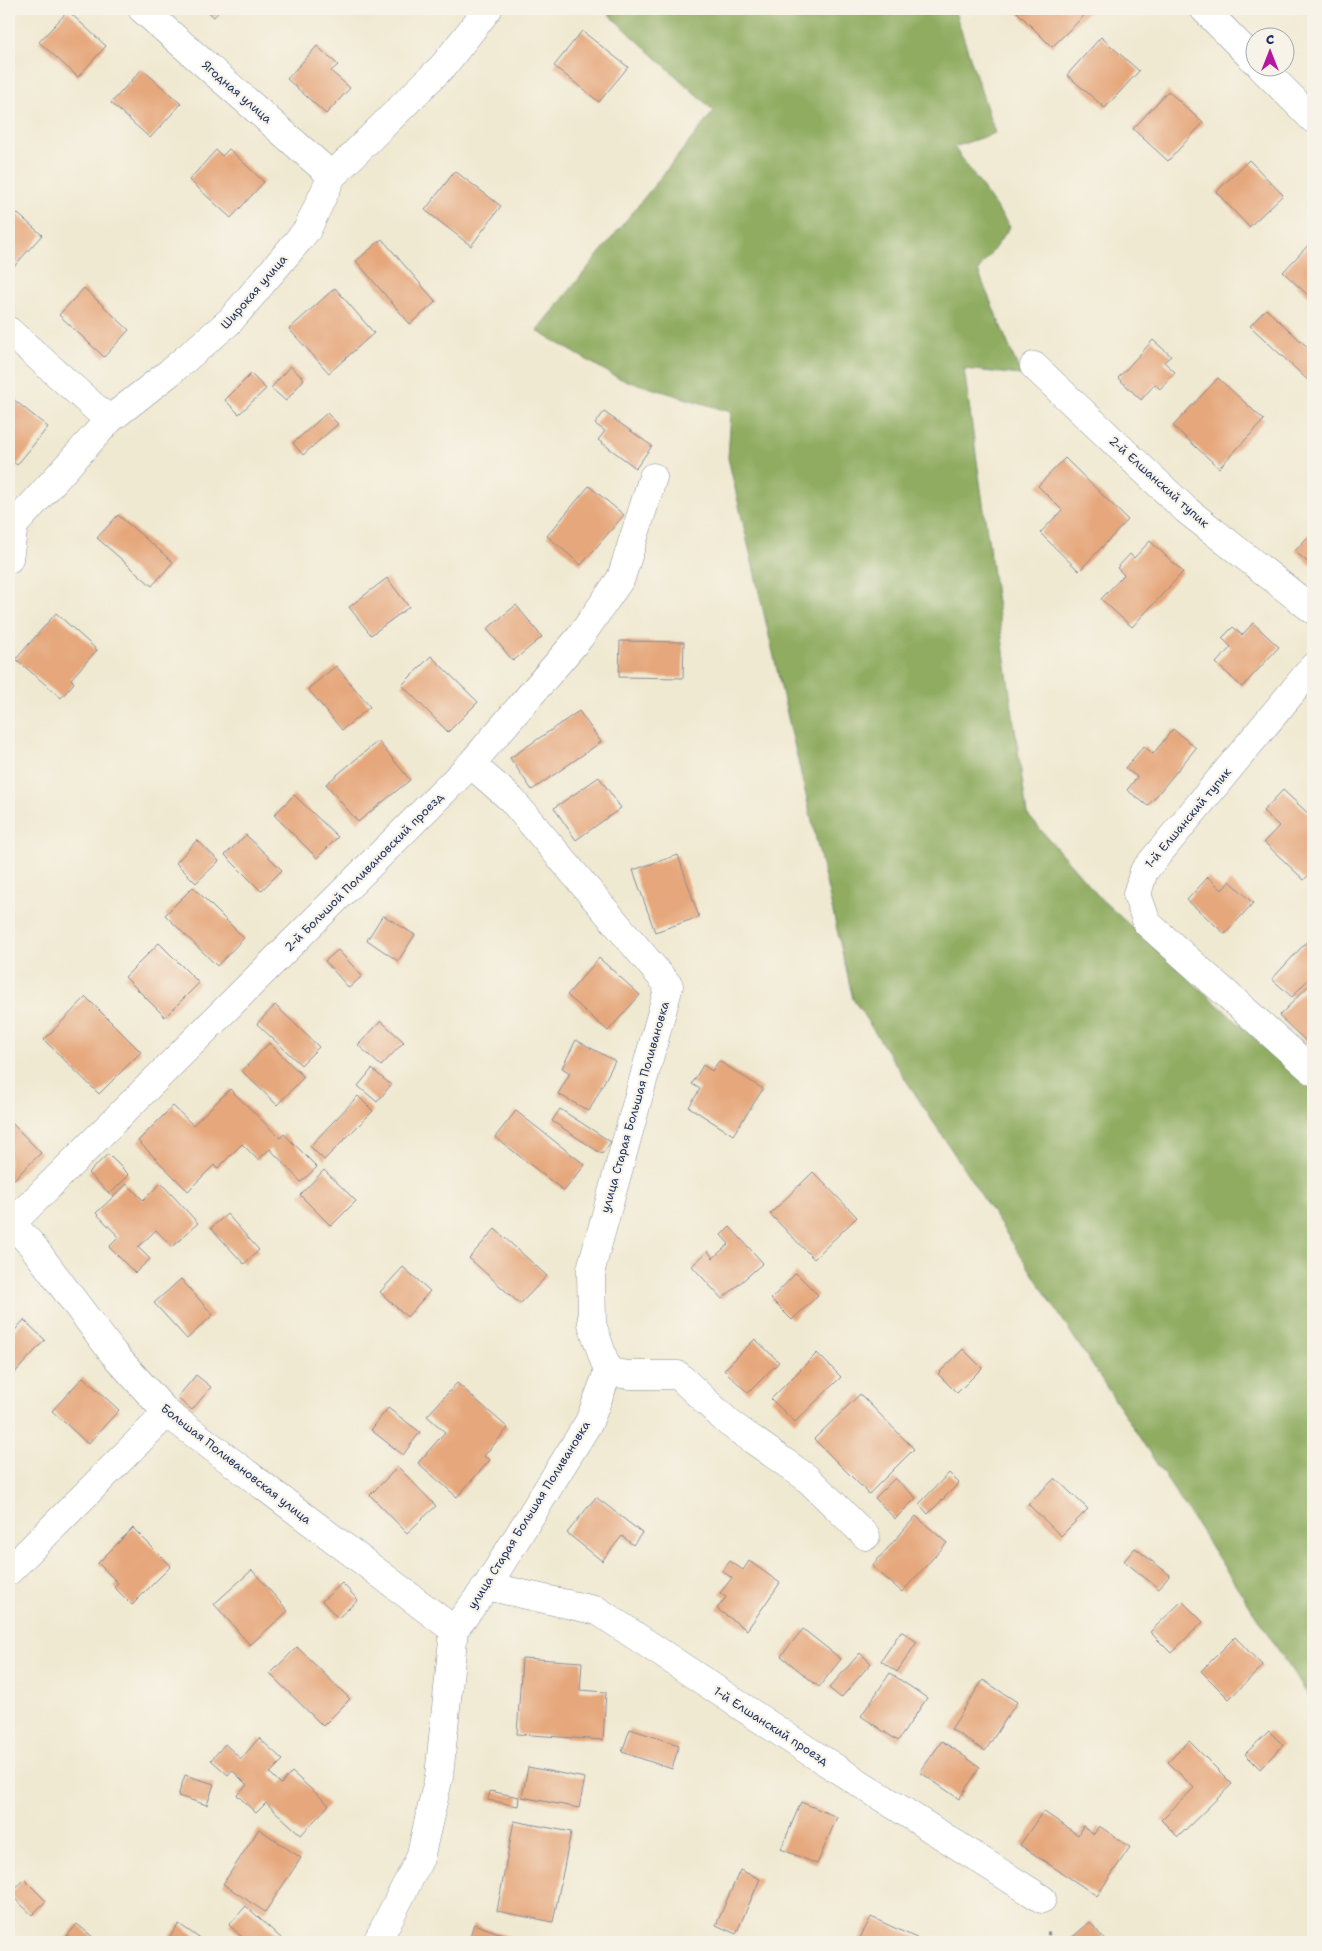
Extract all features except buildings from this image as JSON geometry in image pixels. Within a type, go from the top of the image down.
[{"type":"street","name":"Ягодная улица","points":[[142,9],[332,176]]},
{"type":"street","name":"Широкая улица","points":[[9,559],[11,526],[109,420],[230,321],[307,230],[332,176],[444,64],[488,9]]},
{"type":"street","points":[[1204,9],[1244,50]]},
{"type":"street","points":[[1272,78],[1313,119]]},
{"type":"street","points":[[9,331],[109,420]]},
{"type":"street","name":"2-й Елшанский тупик","points":[[1034,366],[1185,509],[1313,610]]},
{"type":"street","name":"2-й Большой Поливановский проезд","points":[[10,1222],[471,764],[580,636],[621,578],[654,477]]},
{"type":"street","name":"1-й Елшанский тупик","points":[[1313,666],[1144,871],[1137,894],[1147,923],[1313,1071]]},
{"type":"street","name":"улица Старая Большая Поливановка","points":[[454,1630],[486,1586],[589,1422],[608,1372],[592,1324],[590,1268],[669,986],[511,799],[471,764]]},
{"type":"street","name":"Большая Поливановская улица","points":[[10,1222],[31,1244],[114,1354],[167,1413],[454,1630]]},
{"type":"street","points":[[608,1372],[629,1375],[678,1375],[729,1423],[808,1478],[866,1536]]},
{"type":"street","points":[[9,1571],[167,1413]]},
{"type":"street","name":"1-й Елшанский проезд","points":[[486,1586],[598,1611],[804,1748],[1042,1899]]},
{"type":"street","points":[[377,1942],[420,1858],[439,1776],[454,1630]]},
{"type":"green space","points":[[603,9],[954,9],[995,133],[954,147],[1010,227],[978,271],[1021,375],[964,369],[1027,814],[1102,900],[1313,1091],[1313,1703],[853,999],[728,458],[731,412],[618,378],[537,331],[714,111]]}]
